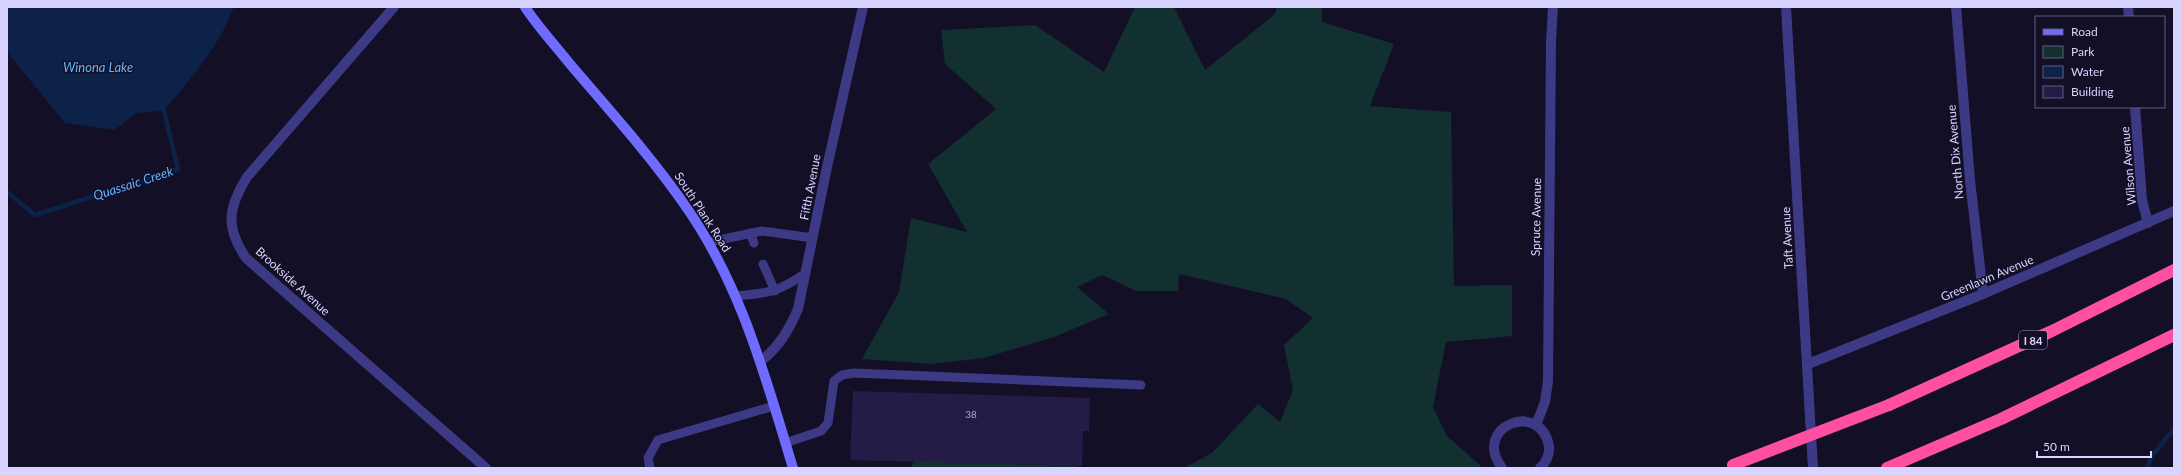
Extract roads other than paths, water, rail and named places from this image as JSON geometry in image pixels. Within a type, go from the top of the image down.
[{"type":"highway","name":"I 84","points":[[1730,467],[1889,405],[2045,334],[2174,270]]},
{"type":"highway","points":[[1887,468],[2001,419],[2174,335]]},
{"type":"main road","name":"South Plank Road","points":[[525,7],[663,175],[709,242],[736,296],[761,361],[793,468]]},
{"type":"street","name":"Brookside Avenue","points":[[394,7],[247,177],[237,193],[231,212],[231,227],[236,243],[246,258],[486,468]]},
{"type":"street","name":"Fifth Avenue","points":[[761,361],[780,343],[791,326],[798,309],[827,167],[863,7]]},
{"type":"street","name":"Spruce Avenue","points":[[1536,425],[1545,402],[1548,381],[1551,41],[1553,7]]},
{"type":"street","name":"Taft Avenue","points":[[1786,7],[1813,468]]},
{"type":"street","name":"North Dix Avenue","points":[[1956,7],[1970,180],[1982,294]]},
{"type":"street","name":"Wilson Avenue","points":[[2135,108],[2142,200],[2148,223]]},
{"type":"street","name":"Greenlawn Avenue","points":[[1808,364],[1982,294],[2174,211]]},
{"type":"street","points":[[1502,468],[1494,452],[1498,434],[1510,423],[1519,421],[1536,425],[1543,431],[1549,449],[1547,458],[1540,468]]},
{"type":"lane","points":[[709,242],[750,233],[769,232],[813,238]]},
{"type":"lane","points":[[750,233],[754,243]]},
{"type":"lane","points":[[763,264],[775,291]]},
{"type":"lane","points":[[736,296],[766,294],[785,287],[806,273]]},
{"type":"lane","points":[[785,443],[821,431],[828,423],[834,381],[842,375],[854,373],[1141,386]]},
{"type":"lane","points":[[650,468],[648,458],[658,440],[774,406]]},
{"type":"water","name":"Winona Lake","points":[[7,7],[234,7],[221,35],[212,49],[184,87],[163,111],[137,113],[114,130],[65,123],[7,52]]},
{"type":"waterway","name":"Quassaic Creek","points":[[7,192],[35,215],[178,169],[163,107]]},
{"type":"waterway","points":[[2147,468],[2152,456],[2174,429]]}]
